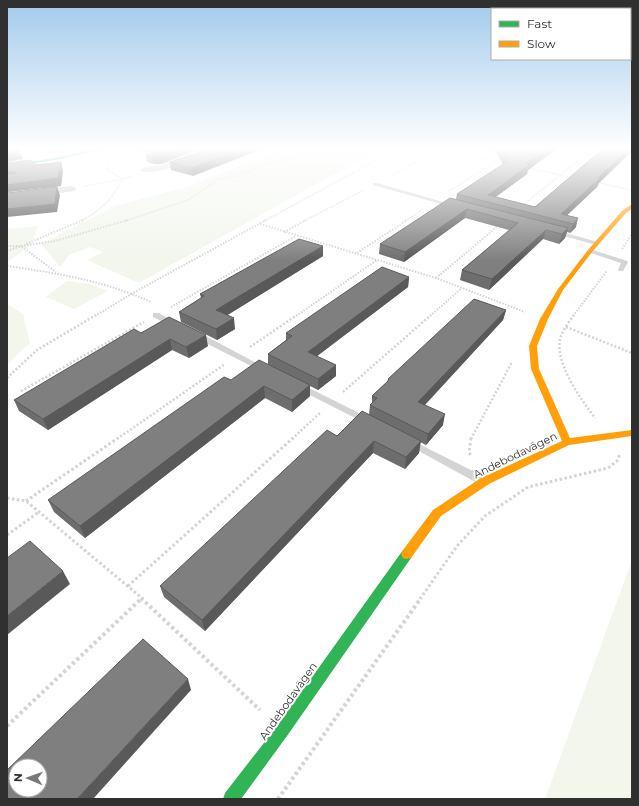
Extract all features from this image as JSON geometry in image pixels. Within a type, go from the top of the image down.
[{"type":"street","points":[[7,197],[71,189]]},
{"type":"street","name":"Andebodavägen","points":[[231,799],[282,731],[381,589],[437,514],[484,481],[567,442],[535,369],[533,346],[544,319],[560,290],[596,243],[624,212],[632,206]]},
{"type":"street","points":[[567,442],[632,433]]},
{"type":"lane","points":[[381,186],[458,207]]},
{"type":"lane","points":[[550,231],[596,243]]},
{"type":"lane","points":[[590,250],[624,262],[621,270]]},
{"type":"lane","points":[[156,315],[272,373]]},
{"type":"lane","points":[[292,382],[374,424]]},
{"type":"lane","points":[[401,438],[484,481]]},
{"type":"path","points":[[71,189],[89,186]]},
{"type":"path","points":[[7,251],[74,226],[107,204],[119,190],[121,186]]},
{"type":"path","points":[[7,246],[21,246],[55,241],[140,217],[188,200],[208,186]]},
{"type":"path","points":[[7,378],[37,350],[133,293],[330,186]]},
{"type":"path","points":[[357,253],[437,201],[457,186]]},
{"type":"path","points":[[518,210],[548,186]]},
{"type":"path","points":[[611,186],[632,190]]},
{"type":"path","points":[[436,278],[502,223]]},
{"type":"path","points":[[260,224],[436,278],[632,353]]},
{"type":"path","points":[[278,799],[456,546],[484,516],[528,488],[570,476],[608,468],[617,461],[621,452],[608,436],[574,386],[561,356],[560,339],[566,327],[616,259],[632,234]]},
{"type":"path","points":[[21,246],[57,272]]},
{"type":"path","points":[[26,501],[377,260]]},
{"type":"path","points":[[7,266],[57,272],[133,293]]},
{"type":"path","points":[[128,586],[355,381],[462,288]]},
{"type":"path","points":[[484,481],[469,452],[472,437],[514,358]]},
{"type":"path","points":[[7,498],[26,501],[128,586],[282,731]]},
{"type":"path","points":[[7,535],[39,512]]},
{"type":"path","points":[[7,726],[142,598]]},
{"type":"shaded area","points":[[190,186],[313,186],[139,283],[87,260],[103,252],[90,247],[69,255],[60,267],[41,244],[115,206]]},
{"type":"shaded area","points":[[38,226],[32,244],[7,262],[7,229]]},
{"type":"shaded area","points":[[67,281],[89,284],[108,291],[74,309],[46,297]]},
{"type":"shaded area","points":[[7,304],[23,314],[30,343],[7,364]]},
{"type":"shaded area","points":[[632,560],[632,799],[545,799]]},
{"type":"building","points":[[470,186],[501,186],[488,195],[535,207],[560,186],[592,186],[561,214],[578,218],[573,224],[457,194]]},
{"type":"building","points":[[57,187],[55,204],[7,209],[7,193]]},
{"type":"building","points":[[450,198],[568,228],[562,234],[546,230],[492,279],[462,270],[518,223],[467,209],[405,252],[380,244]]},
{"type":"building","points":[[299,239],[323,246],[216,310],[234,318],[216,329],[179,312],[204,296],[200,294]]},
{"type":"building","points":[[382,267],[409,277],[308,352],[336,365],[318,379],[268,354],[292,336],[286,333]]},
{"type":"building","points":[[474,299],[506,310],[418,402],[445,414],[428,434],[370,405],[377,398],[372,396],[389,380],[388,379]]},
{"type":"building","points":[[169,317],[206,335],[186,347],[170,339],[43,419],[14,400],[134,329],[141,333]]},
{"type":"building","points":[[259,360],[310,385],[292,400],[264,386],[80,526],[48,500],[224,377],[231,380]]},
{"type":"building","points":[[362,411],[421,441],[406,457],[374,441],[202,620],[160,586],[327,430],[337,436]]},
{"type":"building","points":[[30,541],[63,571],[7,616],[7,558]]},
{"type":"building","points":[[143,639],[188,679],[77,799],[7,799],[8,769],[8,798],[48,798],[48,758],[19,758]]},
{"type":"traffic: fast","points":[[231,799],[282,731],[407,554]]},
{"type":"traffic: slow","points":[[567,442],[535,369],[533,346],[544,319],[560,290],[590,251],[624,212],[632,206]]},
{"type":"traffic: slow","points":[[407,554],[437,513],[485,481],[567,442],[632,433]]}]
